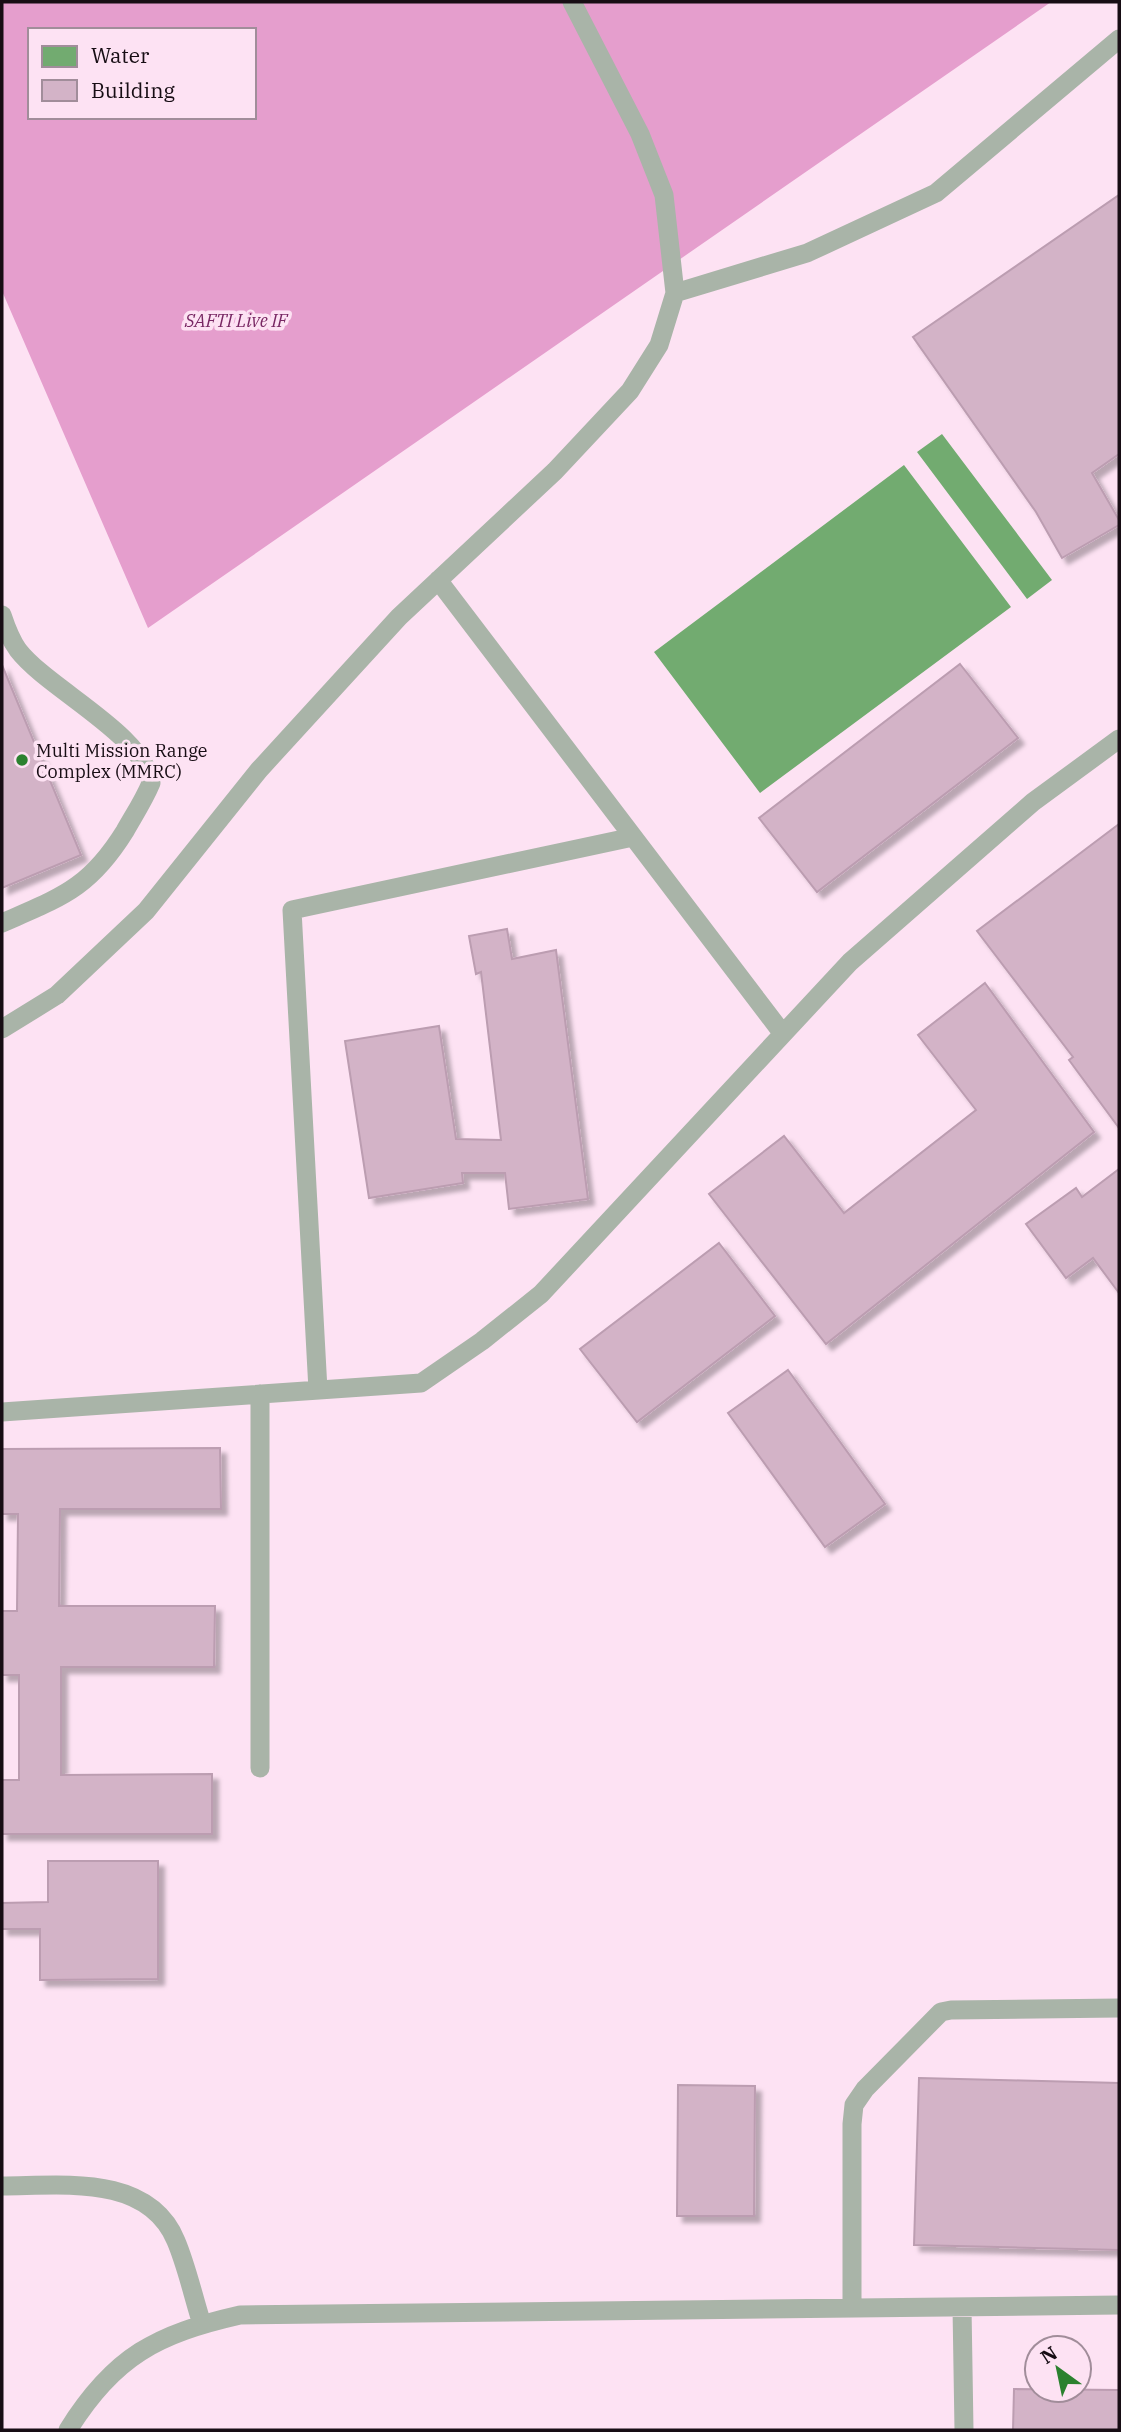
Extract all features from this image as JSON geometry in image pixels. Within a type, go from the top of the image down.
[{"type":"lane","points":[[2,1029],[57,995],[146,911],[259,770],[399,617],[555,471],[630,391],[659,345],[675,293],[664,195],[640,134],[572,2]]},
{"type":"lane","points":[[675,293],[807,253],[936,193],[1119,38]]},
{"type":"lane","points":[[438,580],[783,1034]]},
{"type":"lane","points":[[2,615],[19,652],[131,747],[149,772],[151,783],[106,862],[89,879],[68,894],[2,923]]},
{"type":"lane","points":[[2,1412],[421,1383],[482,1341],[541,1294],[850,962],[1033,802],[1118,742]]},
{"type":"lane","points":[[318,1390],[292,910],[633,837]]},
{"type":"lane","points":[[260,1394],[260,1768]]},
{"type":"lane","points":[[852,2308],[853,2105],[866,2089],[941,2012],[1119,2008]]},
{"type":"lane","points":[[2,2186],[90,2185],[145,2202],[175,2238],[202,2324]]},
{"type":"lane","points":[[68,2430],[110,2376],[143,2347],[202,2324],[240,2315],[1119,2305]]},
{"type":"lane","points":[[962,2306],[964,2430]]},
{"type":"green space","name":"SAFTI Live IF","points":[[2,2],[1051,2],[148,628],[2,291]]},
{"type":"water","points":[[942,434],[1052,580],[1027,599],[917,452]]},
{"type":"water","points":[[904,465],[1011,607],[760,793],[654,652]]},
{"type":"building","points":[[1119,195],[1119,454],[1092,473],[1119,520],[1119,525],[1062,558],[1036,512],[913,337]]},
{"type":"building","points":[[960,664],[1018,738],[817,892],[759,818]]},
{"type":"building","name":"Multi Mission Range Complex (MMRC)","points":[[2,665],[81,855],[2,888]]},
{"type":"building","points":[[1119,824],[1119,1128],[1069,1060],[1073,1057],[977,931]]},
{"type":"building","points":[[507,929],[512,959],[556,950],[588,1199],[509,1209],[505,1173],[462,1173],[463,1183],[369,1198],[345,1041],[439,1026],[456,1139],[501,1140],[481,972],[476,974],[469,936]]},
{"type":"building","points":[[985,983],[1094,1132],[826,1344],[709,1194],[784,1136],[844,1213],[976,1110],[918,1035]]},
{"type":"building","points":[[1119,1169],[1119,1293],[1093,1258],[1066,1278],[1026,1224],[1076,1188],[1082,1197]]},
{"type":"building","points":[[719,1243],[775,1316],[637,1422],[580,1349]]},
{"type":"building","points":[[788,1370],[885,1504],[825,1547],[728,1413]]},
{"type":"building","points":[[220,1448],[221,1509],[60,1509],[59,1606],[215,1606],[214,1667],[61,1667],[61,1775],[212,1774],[212,1834],[2,1834],[2,1780],[19,1780],[19,1675],[2,1675],[2,1611],[17,1611],[18,1514],[2,1514],[2,1449]]},
{"type":"building","points":[[48,1861],[158,1861],[158,1979],[40,1980],[40,1929],[2,1929],[2,1903],[48,1902]]},
{"type":"building","points":[[919,2078],[1119,2083],[1119,2250],[914,2245]]},
{"type":"building","points":[[678,2085],[755,2086],[754,2216],[677,2216]]},
{"type":"building","points":[[1014,2389],[1023,2389],[1023,2404],[1093,2404],[1093,2390],[1119,2390],[1119,2430],[1013,2430]]},
{"type":"place","name":"Multi Mission Range Complex (MMRC)","points":[[22,760]]}]
